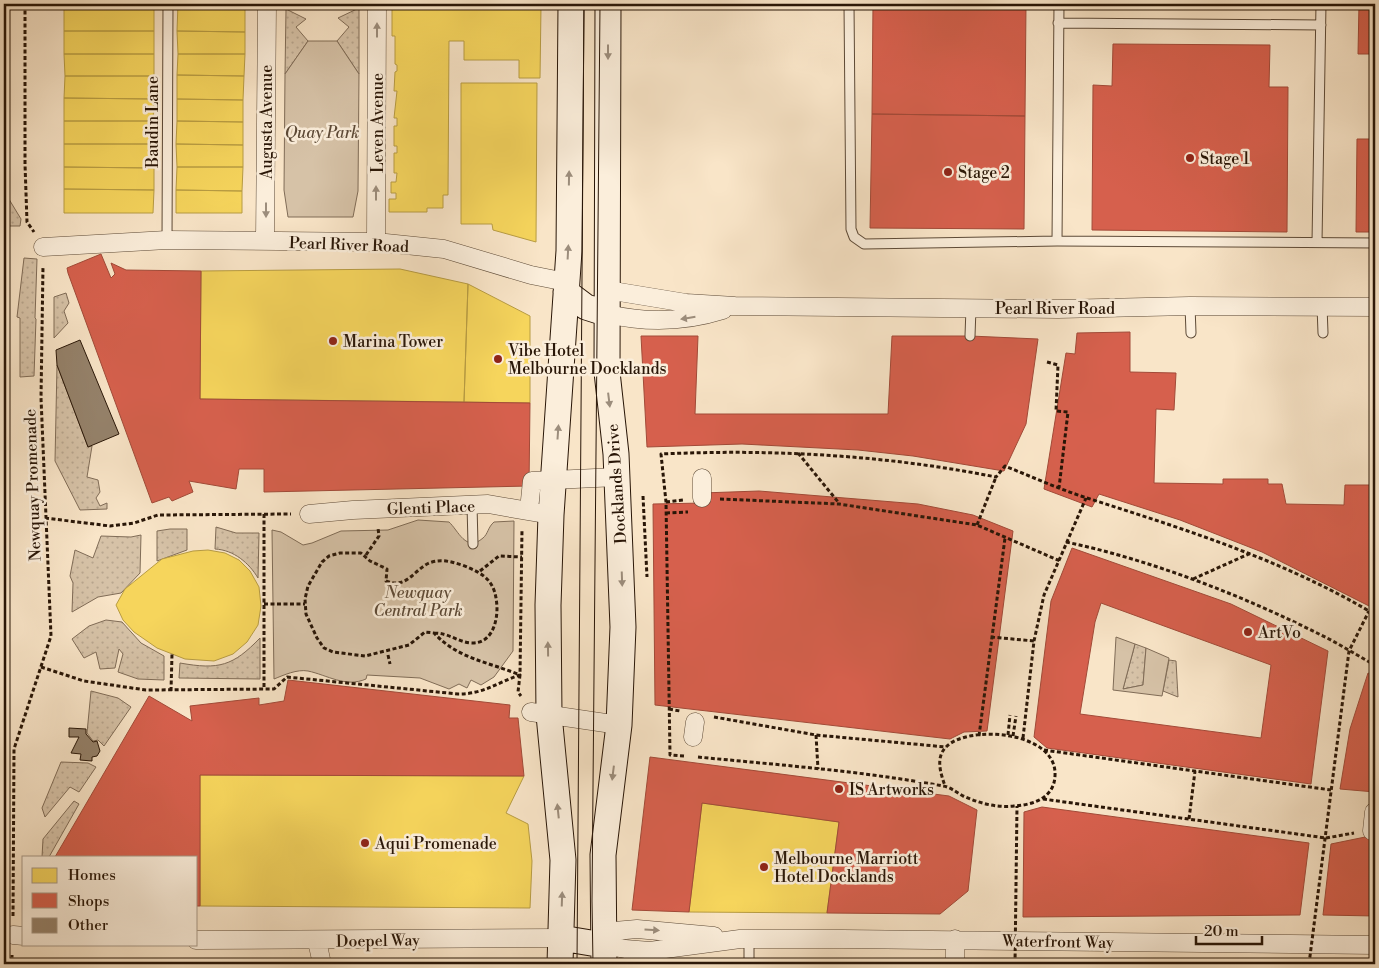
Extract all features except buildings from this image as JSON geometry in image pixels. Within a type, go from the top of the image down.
[{"type":"street","name":"Augusta Avenue","points":[[266,241],[267,4]]},
{"type":"street","name":"Leven Avenue","points":[[376,242],[377,4]]},
{"type":"street","points":[[560,964],[563,860],[540,713],[548,605],[534,511],[554,480],[566,287],[571,16],[563,4]]},
{"type":"street","name":"Docklands Drive","points":[[603,947],[603,855],[619,725],[623,627],[618,478],[608,392],[608,4]]},
{"type":"street","name":"Pearl River Road","points":[[43,247],[164,240],[376,242],[444,249],[566,287],[607,290],[686,303],[735,306],[1058,309],[1190,306],[1375,307]]},
{"type":"street","name":"Pearl River Road","points":[[566,287],[586,307],[608,314],[638,319],[681,319],[735,306]]},
{"type":"street","points":[[554,480],[618,478]]},
{"type":"street","points":[[702,478],[702,503]]},
{"type":"street","name":"Glenti Place","points":[[309,514],[488,504],[534,511]]},
{"type":"street","points":[[540,713],[619,725]]},
{"type":"street","points":[[1372,831],[1374,812]]},
{"type":"street","name":"Waterfront Way","points":[[560,938],[603,947],[637,929],[745,939],[955,939],[1375,945]]},
{"type":"street","name":"Doepel Way","points":[[198,940],[317,941],[560,938]]},
{"type":"street","points":[[955,939],[955,964]]},
{"type":"street","points":[[317,941],[322,964]]},
{"type":"lane","name":"Baudin Lane","points":[[164,240],[168,4]]},
{"type":"lane","points":[[849,4],[851,229],[854,237],[864,244],[1057,241],[1375,243]]},
{"type":"lane","points":[[1057,241],[1059,4]]},
{"type":"lane","points":[[1317,242],[1321,4]]},
{"type":"lane","points":[[1058,23],[1321,25]]},
{"type":"lane","points":[[1190,306],[1191,333]]},
{"type":"lane","points":[[1322,306],[1322,333]]},
{"type":"lane","points":[[970,336],[971,308]]},
{"type":"lane","points":[[472,505],[473,544]]},
{"type":"lane","points":[[745,939],[749,964]]},
{"type":"path","points":[[25,4],[24,164],[28,222],[43,247]]},
{"type":"path","name":"Newquay Promenade","points":[[12,964],[18,936],[14,749],[51,636],[41,398],[43,247]]},
{"type":"path","points":[[1047,362],[1058,365],[1056,411],[1068,412],[1059,488]]},
{"type":"path","points":[[996,477],[888,459],[744,451],[660,454],[666,513],[670,755],[818,768],[946,786],[982,803],[999,807],[1017,806],[1043,800],[1326,838],[1372,831]]},
{"type":"path","points":[[798,453],[839,504]]},
{"type":"path","points":[[977,525],[996,477],[1005,466],[1086,498],[1174,525],[1252,553],[1304,576],[1369,611],[1349,651],[1309,964]]},
{"type":"path","points":[[1023,738],[1034,641],[1044,595],[1086,498]]},
{"type":"path","points":[[666,513],[702,503],[839,504],[977,525],[1060,561]]},
{"type":"path","points":[[520,675],[522,557],[534,511]]},
{"type":"path","points":[[264,514],[264,688]]},
{"type":"path","points":[[45,518],[110,526],[134,523],[158,515],[309,514]]},
{"type":"path","points":[[366,555],[379,536],[378,530]]},
{"type":"path","points":[[979,736],[1005,538]]},
{"type":"path","points":[[1066,542],[1108,551],[1192,579],[1319,634],[1375,665]]},
{"type":"path","points":[[350,552],[366,555],[370,561],[387,569],[386,582],[391,584],[400,584],[423,566],[443,560],[452,561],[480,571],[490,582],[496,600],[496,622],[490,635],[485,640],[471,643],[449,634],[425,632],[409,645],[365,656],[333,652],[324,648],[310,626],[306,614],[305,604],[308,586],[315,572],[329,556],[350,552]]},
{"type":"path","points":[[1192,579],[1252,553]]},
{"type":"path","points":[[480,571],[499,556],[522,557]]},
{"type":"path","points":[[264,604],[305,604]]},
{"type":"path","points":[[434,633],[443,643],[461,655],[520,675]]},
{"type":"path","points":[[991,637],[1034,641]]},
{"type":"path","points":[[171,690],[172,654]]},
{"type":"path","points":[[388,655],[390,664]]},
{"type":"path","points":[[41,667],[84,681],[146,690],[274,689],[287,677],[473,694],[520,675]]},
{"type":"path","points":[[669,709],[696,722],[946,747]]},
{"type":"path","points":[[1008,735],[1010,715]]},
{"type":"path","points":[[1013,736],[1016,716]]},
{"type":"path","points":[[946,786],[939,770],[940,757],[946,747],[961,739],[999,734],[1023,738],[1044,750],[1331,790]]},
{"type":"path","points":[[816,735],[818,768]]},
{"type":"path","points":[[1043,800],[1051,790],[1055,775],[1052,763],[1044,750]]},
{"type":"path","points":[[1189,819],[1195,771]]},
{"type":"path","points":[[1015,964],[1017,806]]},
{"type":"green space","points":[[359,8],[359,74],[337,41],[349,27],[338,18]]},
{"type":"green space","points":[[286,9],[306,19],[296,27],[308,41],[285,74]]},
{"type":"green space","name":"Quay Park","points":[[308,41],[337,41],[359,74],[358,191],[353,217],[288,217],[284,190],[285,74]]},
{"type":"green space","points":[[4,191],[21,219],[20,226],[4,226]]},
{"type":"green space","points":[[24,258],[37,259],[36,319],[34,376],[20,377],[20,318],[17,317]]},
{"type":"green space","points":[[66,293],[69,303],[64,311],[68,323],[54,338],[54,297]]},
{"type":"green space","points":[[57,365],[88,447],[92,446],[87,477],[98,480],[100,492],[96,498],[100,506],[107,503],[107,509],[80,510],[55,461]]},
{"type":"green space","name":"Newquay Central Park","points":[[418,520],[449,522],[463,539],[472,543],[483,538],[494,522],[514,521],[513,651],[494,677],[481,685],[471,680],[467,688],[459,684],[449,689],[420,678],[367,675],[366,679],[351,682],[337,680],[308,671],[299,671],[274,679],[272,530],[281,532],[303,545],[341,531],[388,530]]},
{"type":"green space","points":[[216,527],[236,533],[259,533],[258,578],[240,558],[228,552],[215,549]]},
{"type":"green space","points":[[187,529],[187,550],[157,561],[157,531]]},
{"type":"green space","points":[[141,535],[140,573],[121,593],[98,597],[72,612],[73,583],[70,576],[75,550],[93,558],[101,536],[131,537]]},
{"type":"green space","points":[[106,620],[122,622],[141,643],[164,656],[164,680],[138,679],[118,672],[123,654],[119,649],[115,668],[100,669],[96,652],[84,658],[72,639],[89,626]]},
{"type":"green space","points":[[1116,637],[1135,644],[1123,689],[1143,685],[1146,648],[1169,658],[1162,696],[1113,690]]},
{"type":"green space","points":[[260,638],[260,679],[179,678],[180,663],[205,666],[224,664],[242,655]]},
{"type":"green space","points":[[1135,644],[1146,648],[1143,685],[1123,689]]},
{"type":"green space","points":[[1169,660],[1176,661],[1178,697],[1163,691]]},
{"type":"green space","points":[[91,691],[118,698],[131,707],[104,746],[98,740],[93,741],[87,733]]},
{"type":"green space","points":[[61,762],[88,763],[96,767],[79,792],[70,787],[45,817],[42,808]]},
{"type":"green space","points":[[74,801],[79,804],[50,856],[42,856],[43,839]]},
{"type":"pier","points":[[4,22],[5,168],[4,170]]},
{"type":"tram line","points":[[577,964],[584,4]]},
{"type":"tram line","points":[[593,964],[600,4]]},
{"type":"place","name":"Stage 1","points":[[1190,158]]},
{"type":"place","name":"Stage 2","points":[[948,172]]},
{"type":"place","name":"Marina Tower","points":[[333,341]]},
{"type":"place","name":"Vibe Hotel Melbourne Docklands","points":[[498,359]]},
{"type":"place","name":"ArtVo","points":[[1248,632]]},
{"type":"place","name":"IS Artworks","points":[[839,789]]},
{"type":"place","name":"Aqui Promenade","points":[[365,843]]},
{"type":"place","name":"Melbourne Marriott Hotel Docklands","points":[[764,867]]}]
